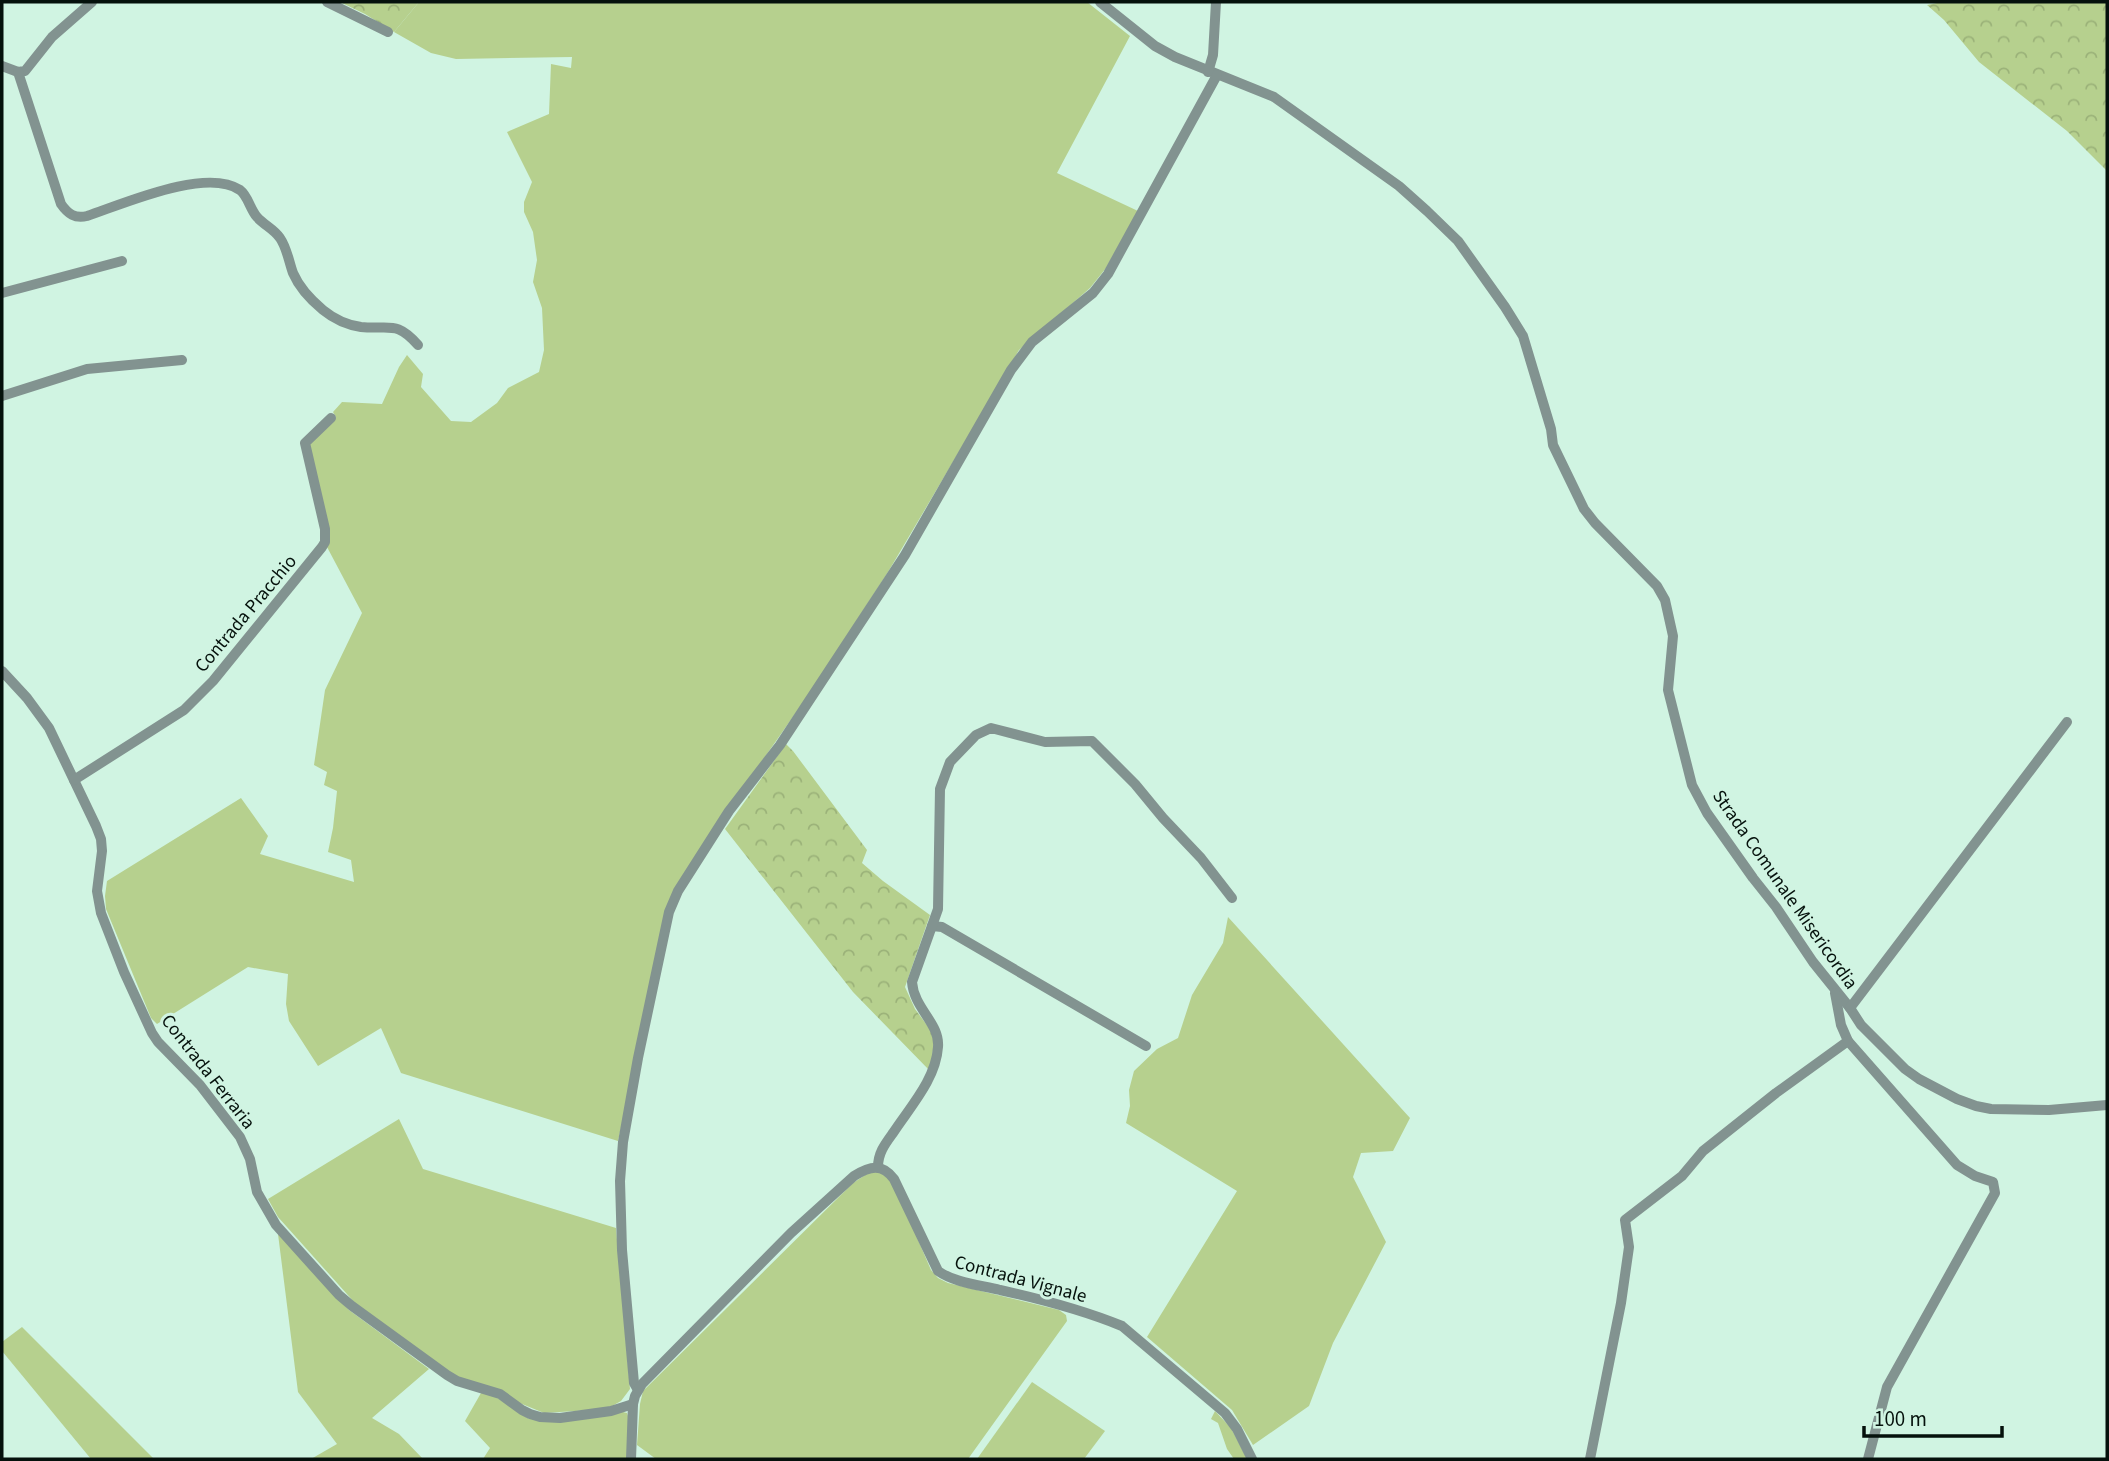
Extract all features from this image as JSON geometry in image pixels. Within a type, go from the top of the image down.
[{"type":"street","points":[[2,66],[18,72],[30,67],[52,37],[92,2]]},
{"type":"street","points":[[327,2],[388,32]]},
{"type":"street","name":"Strada Comunale Misericordia","points":[[1100,2],[1154,46],[1213,74],[1274,97],[1399,186],[1458,241],[1523,336],[1551,429],[1553,445],[1584,509],[1657,586],[1665,600],[1673,636],[1668,691],[1692,785],[1715,824],[1776,907],[1812,962],[1850,1008],[1861,1026],[1905,1069],[1956,1099],[2003,1110],[2049,1110],[2107,1105]]},
{"type":"street","points":[[638,1390],[634,1383],[622,1250],[620,1181],[623,1142],[638,1058],[673,901],[729,811],[780,745],[905,555],[1011,370],[1032,342],[1093,293],[1108,274],[1192,124],[1213,74],[1216,2]]},
{"type":"street","points":[[18,72],[61,204],[69,214],[75,217],[87,216],[190,184],[220,183],[231,186],[244,194],[255,215],[281,239],[300,286],[320,308],[348,324],[396,328],[406,332],[418,345]]},
{"type":"street","points":[[2,293],[122,261]]},
{"type":"street","points":[[2,396],[87,369],[182,360]]},
{"type":"street","name":"Contrada Pracchio","points":[[74,780],[184,710],[213,681],[322,547],[325,542],[325,529],[305,443],[331,418]]},
{"type":"street","name":"Contrada Ferraria","points":[[2,671],[27,698],[49,728],[101,839],[97,891],[101,913],[152,1033],[200,1085],[246,1147],[257,1192],[276,1225],[352,1307],[457,1381],[500,1394],[522,1410],[540,1417],[560,1418],[611,1411],[633,1404]]},
{"type":"street","points":[[1850,1008],[2067,722]]},
{"type":"street","points":[[631,1459],[633,1404],[638,1390],[800,1225],[853,1176],[878,1167],[880,1152],[924,1087],[937,1056],[938,1034],[919,1006],[912,982],[939,898],[940,789],[950,762],[976,735],[991,728],[1045,742],[1092,741],[1135,784],[1201,858],[1232,898]]},
{"type":"street","points":[[932,926],[942,927],[1146,1046]]},
{"type":"street","points":[[1835,990],[1841,1026],[1847,1041],[1957,1165],[1975,1176],[1993,1182],[1995,1193],[1887,1387],[1868,1459]]},
{"type":"street","points":[[1590,1459],[1621,1303],[1629,1247],[1625,1220],[1682,1176],[1703,1151],[1847,1041]]},
{"type":"street","name":"Contrada Vignale","points":[[878,1167],[889,1172],[894,1179],[938,1271],[946,1277],[1103,1318],[1122,1326],[1225,1413],[1237,1429],[1252,1459]]},
{"type":"green space","points":[[340,2],[419,2],[394,32]]},
{"type":"green space","points":[[419,2],[1087,2],[1130,36],[1057,173],[1138,211],[1106,268],[1090,288],[1019,350],[888,572],[811,691],[694,858],[675,890],[618,1141],[401,1073],[381,1028],[318,1066],[289,1021],[286,1004],[288,974],[248,967],[157,1024],[151,1018],[106,909],[107,881],[241,798],[268,836],[260,854],[354,882],[351,860],[328,852],[337,791],[324,785],[327,772],[314,765],[325,690],[362,613],[327,547],[309,444],[336,417],[333,412],[342,402],[382,404],[407,355],[423,374],[421,387],[451,421],[471,422],[497,403],[508,388],[539,372],[544,350],[542,308],[533,282],[537,260],[533,232],[524,212],[524,202],[532,182],[507,132],[549,114],[551,64],[571,68],[572,57],[456,59],[431,53],[394,32]]},
{"type":"green space","points":[[1942,2],[2107,2],[2107,171],[2067,131],[1979,62],[1944,20],[1927,5]]},
{"type":"green space","points":[[786,744],[867,850],[862,863],[930,915],[905,987],[915,1009],[935,1036],[930,1071],[853,992],[725,829]]},
{"type":"green space","points":[[1228,917],[1410,1118],[1393,1151],[1361,1153],[1353,1177],[1386,1242],[1333,1343],[1309,1406],[1253,1445],[1232,1410],[1147,1337],[1237,1191],[1126,1123],[1134,1071],[1157,1049],[1178,1038],[1192,995],[1223,943]]},
{"type":"green space","points":[[399,1119],[423,1169],[616,1228],[630,1389],[621,1401],[607,1409],[544,1413],[458,1378],[355,1303],[278,1217],[268,1199]]},
{"type":"green space","points":[[879,1171],[893,1182],[931,1270],[938,1278],[948,1283],[1059,1310],[1066,1315],[1067,1321],[968,1459],[656,1459],[637,1445],[643,1391],[853,1183],[870,1172]]},
{"type":"green space","points":[[278,1234],[349,1310],[429,1369],[372,1418],[399,1434],[423,1459],[311,1459],[337,1444],[298,1392]]},
{"type":"green space","points":[[22,1327],[154,1459],[91,1459],[2,1351],[2,1342]]},
{"type":"green space","points":[[1032,1382],[1105,1431],[1084,1459],[977,1459]]},
{"type":"green space","points":[[481,1393],[493,1395],[529,1419],[619,1411],[627,1413],[627,1459],[483,1459],[490,1448],[465,1421]]},
{"type":"green space","points":[[1215,1411],[1231,1428],[1247,1459],[1234,1459],[1227,1449],[1218,1423],[1211,1419]]}]
